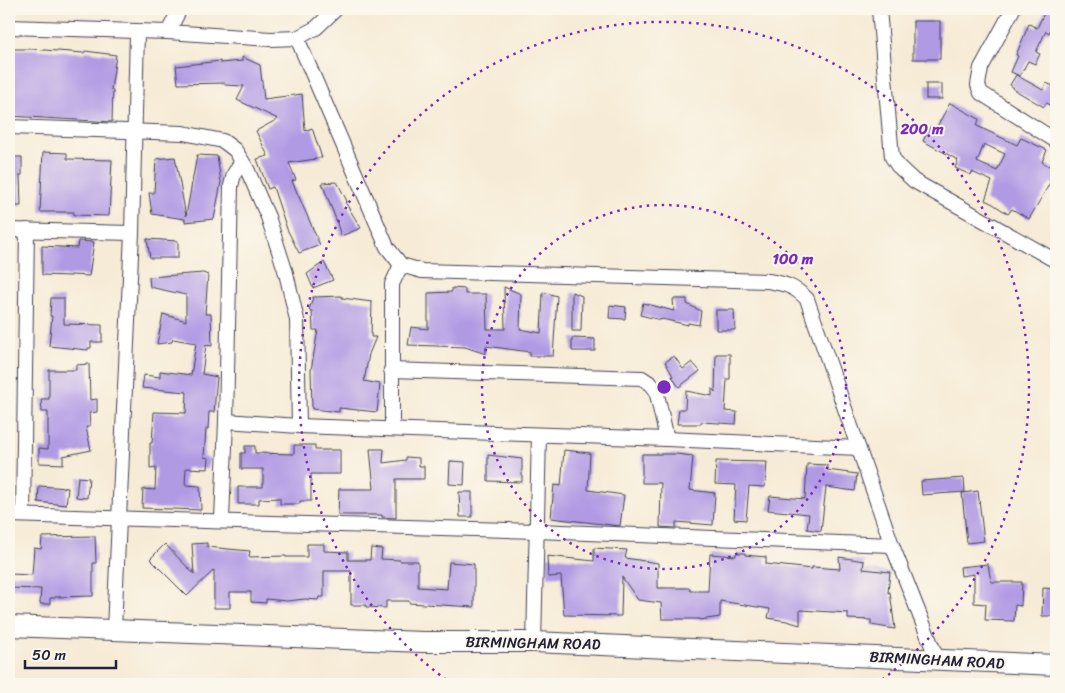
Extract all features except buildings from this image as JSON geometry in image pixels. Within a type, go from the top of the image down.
[{"type":"street","points":[[168,32],[180,9]]},
{"type":"street","points":[[9,27],[168,32],[271,39],[297,38],[316,28],[336,9]]},
{"type":"street","points":[[879,9],[892,157],[898,166],[914,181],[1055,257]]},
{"type":"street","points":[[1013,9],[981,68],[978,84],[981,93],[1056,141]]},
{"type":"street","points":[[114,630],[132,233],[137,32]]},
{"type":"street","points":[[297,38],[387,246],[401,265],[422,271],[768,280],[788,284],[807,299],[892,544],[937,660]]},
{"type":"street","points":[[9,126],[183,133],[223,141],[235,150],[268,217],[286,274],[297,320],[299,426]]},
{"type":"street","points":[[222,520],[231,186],[234,174],[242,161]]},
{"type":"street","points":[[9,230],[132,233]]},
{"type":"street","points":[[24,515],[27,230]]},
{"type":"street","points":[[392,428],[392,284],[401,265]]},
{"type":"street","points":[[391,370],[642,378],[656,390],[667,439]]},
{"type":"street","points":[[226,421],[299,426],[392,428],[858,448]]},
{"type":"street","points":[[534,642],[539,435]]},
{"type":"street","points":[[9,514],[892,544]]},
{"type":"street","name":"BIRMINGHAM ROAD","points":[[9,626],[423,642],[534,642],[1056,665]]}]
